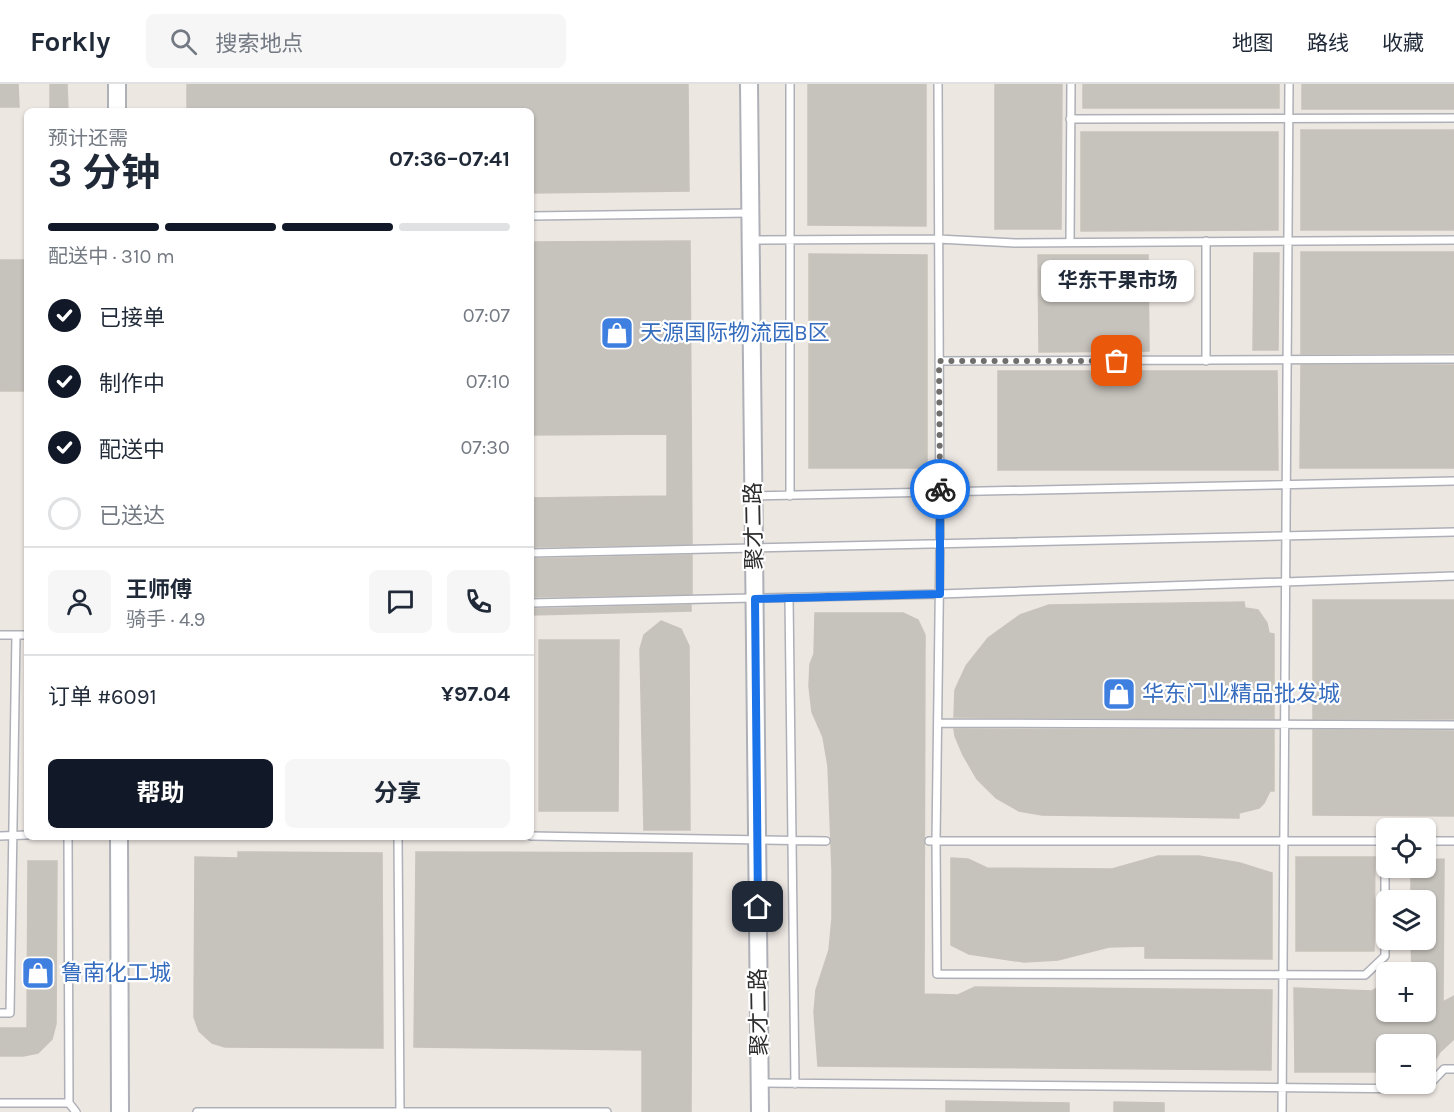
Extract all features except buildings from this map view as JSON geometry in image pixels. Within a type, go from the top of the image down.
[{"type":"street","points":[[117,84],[117,108]]},
{"type":"street","name":"聚才二路","points":[[749,84],[760,1112]]},
{"type":"street","points":[[119,840],[120,1112]]},
{"type":"lane","points":[[790,84],[790,496]]},
{"type":"lane","points":[[938,84],[940,594],[938,723],[932,841],[937,974],[1365,975],[1385,956],[1386,878]]},
{"type":"lane","points":[[1070,242],[1071,84]]},
{"type":"lane","points":[[1282,1112],[1289,84]]},
{"type":"lane","points":[[1070,119],[1454,118]]},
{"type":"lane","points":[[534,216],[751,213]]},
{"type":"lane","points":[[751,240],[938,239],[1015,243],[1454,240]]},
{"type":"lane","points":[[1206,241],[1206,361]]},
{"type":"lane","points":[[939,361],[1454,359]]},
{"type":"lane","points":[[754,496],[1454,481]]},
{"type":"lane","points":[[534,553],[1454,532]]},
{"type":"lane","points":[[534,603],[940,594],[1454,576]]},
{"type":"lane","points":[[789,598],[795,1084]]},
{"type":"lane","points":[[0,635],[24,635]]},
{"type":"lane","points":[[0,1013],[10,1013],[16,635]]},
{"type":"lane","points":[[938,723],[1454,725]]},
{"type":"lane","points":[[0,836],[24,835]]},
{"type":"lane","points":[[534,836],[826,841]]},
{"type":"lane","points":[[68,840],[69,1103],[76,1112]]},
{"type":"lane","points":[[398,840],[400,1112]]},
{"type":"lane","points":[[932,841],[1376,841]]},
{"type":"lane","points":[[1436,841],[1454,841]]},
{"type":"lane","points":[[760,1083],[1425,1089],[1444,1069],[1454,1069]]},
{"type":"lane","points":[[0,1103],[69,1103]]},
{"type":"lane","points":[[197,1112],[607,1112]]},
{"type":"way so far","points":[[940,489],[939,361],[1117,361]]},
{"type":"place","name":"天源国际物流园B区","points":[[617,333]]},
{"type":"place","name":"华东干果市场","points":[[1117,361]]},
{"type":"place","name":"华东门业精品批发城","points":[[1119,694]]},
{"type":"place","name":"鲁南化工城","points":[[38,973]]},
{"type":"route","points":[[758,907],[755,599],[940,594],[940,489]]}]
